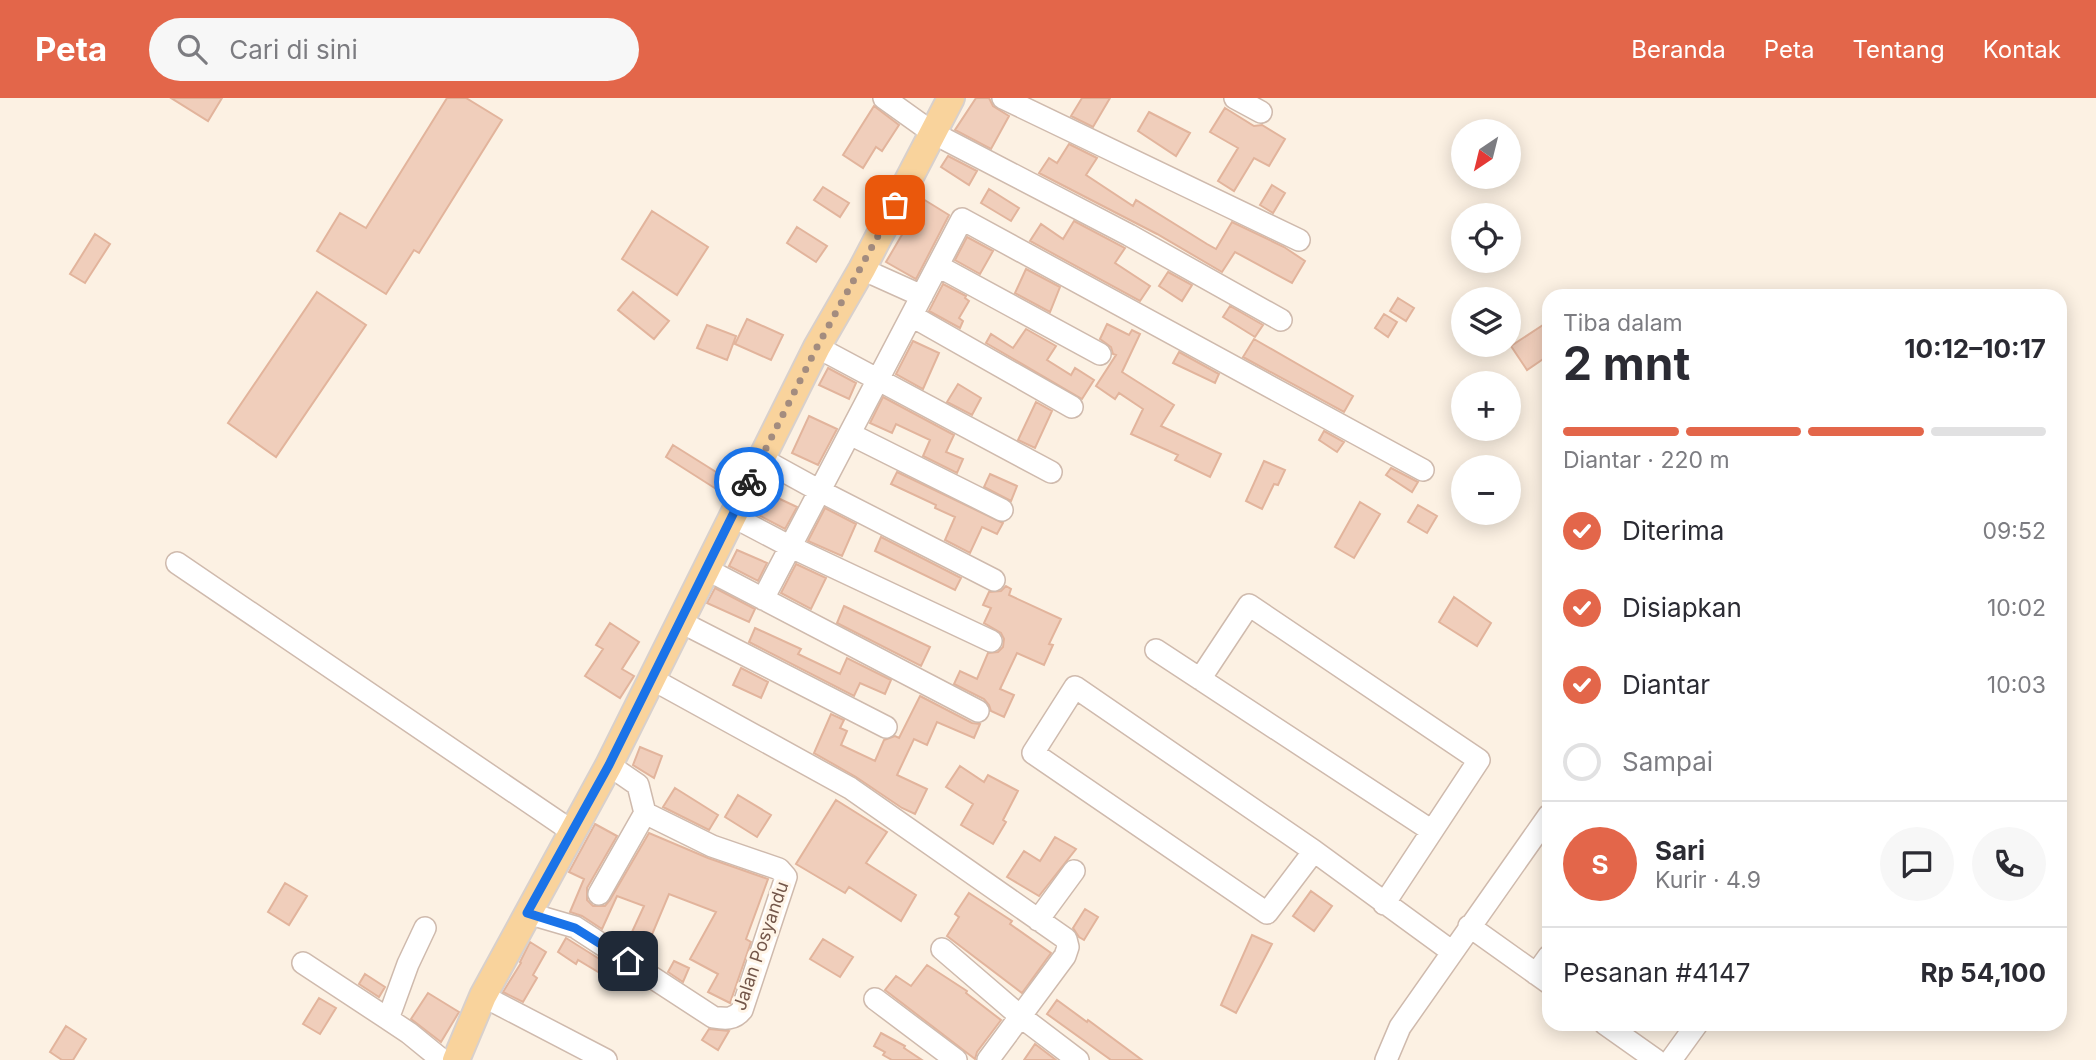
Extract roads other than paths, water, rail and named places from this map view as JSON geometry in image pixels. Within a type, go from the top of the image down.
[{"type":"main road","points":[[456,1060],[483,996],[609,765],[760,458],[951,98]]},
{"type":"street","points":[[884,98],[933,133],[1129,234],[1280,320]]},
{"type":"street","points":[[1003,98],[1299,240]]},
{"type":"street","points":[[1235,98],[1261,112]]},
{"type":"street","points":[[763,599],[962,219],[1423,470]]},
{"type":"street","points":[[938,266],[1100,354]]},
{"type":"street","points":[[862,269],[922,296]]},
{"type":"street","points":[[912,316],[1072,407]]},
{"type":"street","points":[[817,347],[1051,472]]},
{"type":"street","points":[[850,434],[1002,510]]},
{"type":"street","points":[[760,458],[994,580]]},
{"type":"street","points":[[732,516],[790,547],[991,641]]},
{"type":"street","points":[[177,563],[573,832]]},
{"type":"street","points":[[706,569],[978,711]]},
{"type":"street","points":[[1200,679],[1249,605],[1479,760],[1384,904]]},
{"type":"street","points":[[680,621],[886,727]]},
{"type":"street","points":[[1156,649],[1432,831]]},
{"type":"street","points":[[652,679],[850,788],[1066,939],[1068,947],[1065,956],[988,1060]]},
{"type":"street","points":[[1314,851],[1267,913],[1033,753],[1075,687],[1314,851],[1451,951]]},
{"type":"street","points":[[599,894],[645,813],[638,785],[609,765]]},
{"type":"street","name":"Jalan Posyandu","points":[[527,913],[575,928],[713,1017],[737,1017],[742,1010],[786,877],[784,873],[712,846],[645,813]]},
{"type":"street","points":[[1386,1060],[1400,1027],[1542,825]]},
{"type":"street","points":[[1038,920],[1074,871]]},
{"type":"street","points":[[1469,926],[1542,979]]},
{"type":"street","points":[[388,1019],[408,964],[425,929]]},
{"type":"street","points":[[943,949],[1020,1016],[1078,1060]]},
{"type":"street","points":[[303,963],[388,1019],[442,1060]]},
{"type":"street","points":[[483,996],[606,1060]]},
{"type":"street","points":[[875,999],[956,1060]]},
{"type":"street","points":[[1615,1031],[1656,1060]]},
{"type":"street","points":[[1671,1060],[1692,1031]]}]
